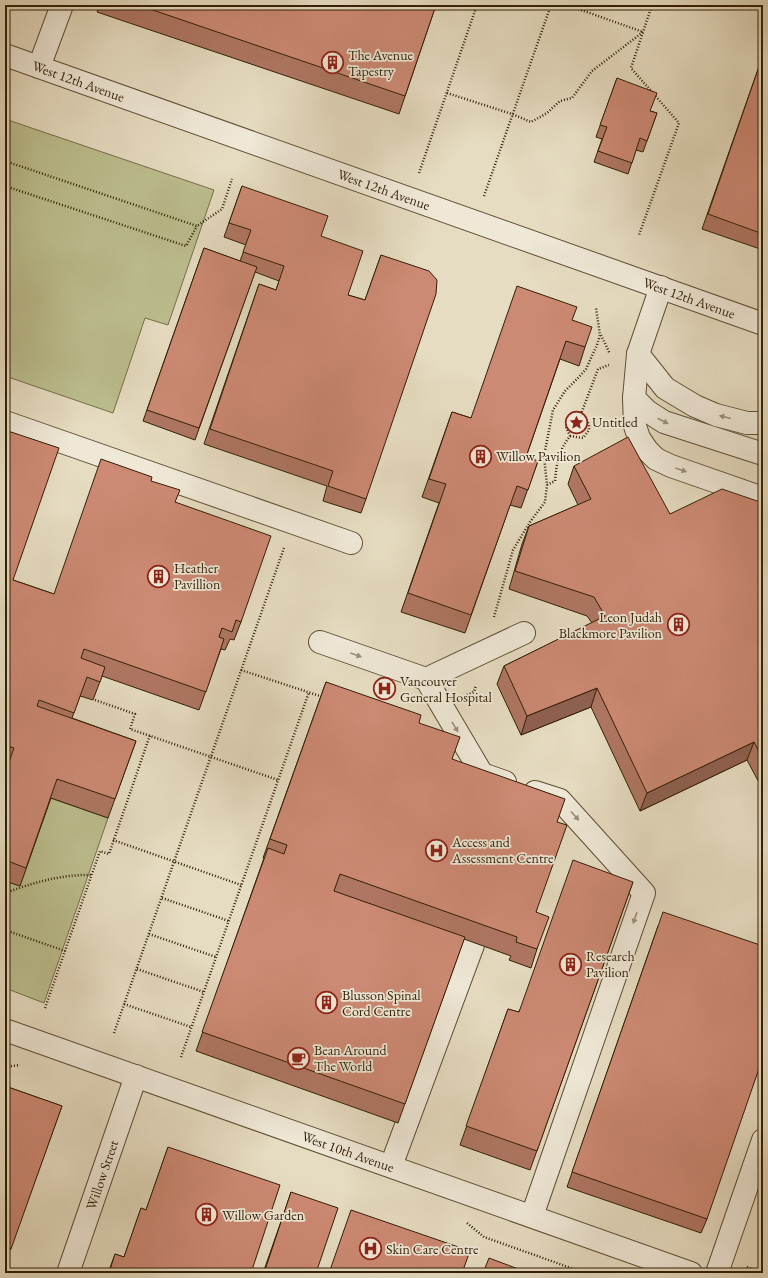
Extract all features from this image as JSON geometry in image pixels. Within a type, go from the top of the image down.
[{"type":"street","points":[[39,67],[62,5]]},
{"type":"street","name":"West 12th Avenue","points":[[5,55],[763,324]]},
{"type":"street","points":[[661,287],[638,354],[634,398],[635,426],[639,438],[647,450],[656,459],[671,466],[763,498]]},
{"type":"street","points":[[638,354],[665,388],[695,406],[716,415],[747,422],[763,423]]},
{"type":"street","points":[[634,398],[647,411],[664,422],[763,454]]},
{"type":"street","points":[[5,422],[351,543]]},
{"type":"street","points":[[426,679],[524,633]]},
{"type":"street","points":[[320,642],[426,679],[482,774],[560,800],[644,893],[532,1216]]},
{"type":"street","points":[[391,1166],[473,945]]},
{"type":"street","name":"West 10th Avenue","points":[[5,1030],[691,1273]]},
{"type":"street","name":"Willow Street","points":[[68,1273],[136,1076]]},
{"type":"street","points":[[717,1273],[763,1140]]},
{"type":"path","points":[[419,173],[477,5]]},
{"type":"path","points":[[484,196],[551,5]]},
{"type":"path","points":[[567,5],[643,32]]},
{"type":"path","points":[[639,235],[679,124],[631,68],[652,5]]},
{"type":"path","points":[[752,5],[763,9]]},
{"type":"path","points":[[447,92],[531,122],[547,113],[560,101],[572,98],[592,71],[643,32]]},
{"type":"path","points":[[5,161],[197,226]]},
{"type":"path","points":[[5,186],[186,246],[197,226],[222,208],[232,179]]},
{"type":"path","points":[[581,414],[598,369],[610,365],[610,352],[600,335],[596,308]]},
{"type":"path","points":[[442,706],[474,692],[513,550],[530,522],[545,502],[548,485],[544,456],[553,410],[565,391],[586,369],[600,335]]},
{"type":"path","points":[[575,413],[581,414],[589,424],[589,430],[583,438],[570,436],[566,427],[568,418],[575,413]]},
{"type":"path","points":[[548,485],[555,481],[557,460],[562,446],[570,436]]},
{"type":"path","points":[[114,1033],[284,547]]},
{"type":"path","points":[[241,670],[323,697]]},
{"type":"path","points":[[181,1057],[308,692]]},
{"type":"path","points":[[95,700],[135,714],[130,728],[278,780]]},
{"type":"path","points":[[45,1008],[100,851],[109,854],[150,735]]},
{"type":"path","points":[[114,840],[241,885]]},
{"type":"path","points":[[5,893],[76,874],[92,875]]},
{"type":"path","points":[[162,898],[229,921]]},
{"type":"path","points":[[5,930],[65,951]]},
{"type":"path","points":[[149,934],[216,957]]},
{"type":"path","points":[[137,969],[204,992]]},
{"type":"path","points":[[124,1004],[192,1027]]},
{"type":"green space","points":[[5,119],[214,190],[168,325],[145,318],[113,413],[5,376]]},
{"type":"green space","points":[[50,798],[108,818],[44,1003],[5,988],[5,881],[20,886]]},
{"type":"building","name":"The Avenue Tapestry","points":[[138,5],[436,5],[405,96]]},
{"type":"building","points":[[763,55],[763,234],[708,214]]},
{"type":"building","points":[[617,78],[657,93],[650,111],[657,113],[647,141],[640,138],[632,163],[598,151],[607,127],[600,125]]},
{"type":"building","points":[[242,186],[328,216],[321,236],[363,251],[348,295],[365,300],[381,255],[429,271],[437,280],[436,294],[366,499],[328,486],[333,471],[210,429],[259,284],[276,290],[284,266],[243,252],[251,230],[229,223]]},
{"type":"building","points":[[204,248],[257,267],[199,428],[147,410]]},
{"type":"building","name":"Willow Pavilion","points":[[517,286],[577,307],[572,320],[592,327],[585,347],[566,341],[526,457],[538,461],[528,490],[517,486],[471,615],[408,593],[446,484],[429,479],[452,412],[471,418]]},
{"type":"building","name":"Heather Pavillion","points":[[5,430],[59,448],[13,580],[54,594],[101,459],[152,477],[151,481],[180,490],[175,502],[271,536],[241,622],[236,620],[232,632],[222,628],[219,637],[224,639],[206,692],[84,649],[81,658],[105,667],[100,682],[87,677],[74,713],[39,700],[37,706],[136,741],[115,799],[57,779],[26,868],[5,860],[5,773],[14,748],[5,745]]},
{"type":"building","name":"Leon Judah Blackmore Pavilion","points":[[628,437],[670,514],[722,489],[763,503],[763,759],[754,742],[647,793],[597,688],[527,716],[504,666],[605,616],[594,597],[515,571],[529,526],[591,499],[574,466]]},
{"type":"building","points":[[326,682],[421,715],[419,723],[460,737],[452,759],[565,799],[557,822],[567,825],[536,912],[549,917],[537,949],[516,942],[517,937],[340,874],[334,891],[465,937],[405,1104],[202,1032],[268,848],[284,854],[287,845],[270,839]]},
{"type":"building","name":"Research Pavilion","points":[[573,860],[633,882],[537,1151],[466,1126],[508,1009],[519,1012]]},
{"type":"building","points":[[663,912],[763,946],[763,1057],[707,1219],[572,1172]]},
{"type":"building","points":[[5,1086],[62,1106],[11,1249],[5,1247]]},
{"type":"building","name":"Willow Garden","points":[[168,1147],[280,1185],[251,1273],[109,1273],[115,1254],[124,1257],[141,1208],[146,1210]]},
{"type":"building","points":[[291,1192],[338,1208],[316,1273],[264,1273]]},
{"type":"building","points":[[351,1210],[470,1251],[462,1273],[329,1273]]},
{"type":"building","points":[[489,1258],[529,1273],[483,1273]]},
{"type":"place","name":"The Avenue Tapestry","points":[[332,63]]},
{"type":"place","name":"Untitled","points":[[577,422]]},
{"type":"place","name":"Willow Pavilion","points":[[481,456]]},
{"type":"place","name":"Heather Pavillion","points":[[158,576]]},
{"type":"place","name":"Leon Judah Blackmore Pavilion","points":[[678,625]]},
{"type":"place","name":"Vancouver General Hospital","points":[[384,689]]},
{"type":"place","name":"Access and Assessment Centre","points":[[437,850]]},
{"type":"place","name":"Research Pavilion","points":[[570,964]]},
{"type":"place","name":"Blusson Spinal Cord Centre","points":[[327,1003]]},
{"type":"place","name":"Bean Around The World","points":[[299,1058]]},
{"type":"place","name":"Willow Garden","points":[[207,1215]]},
{"type":"place","name":"Skin Care Centre","points":[[370,1249]]}]
